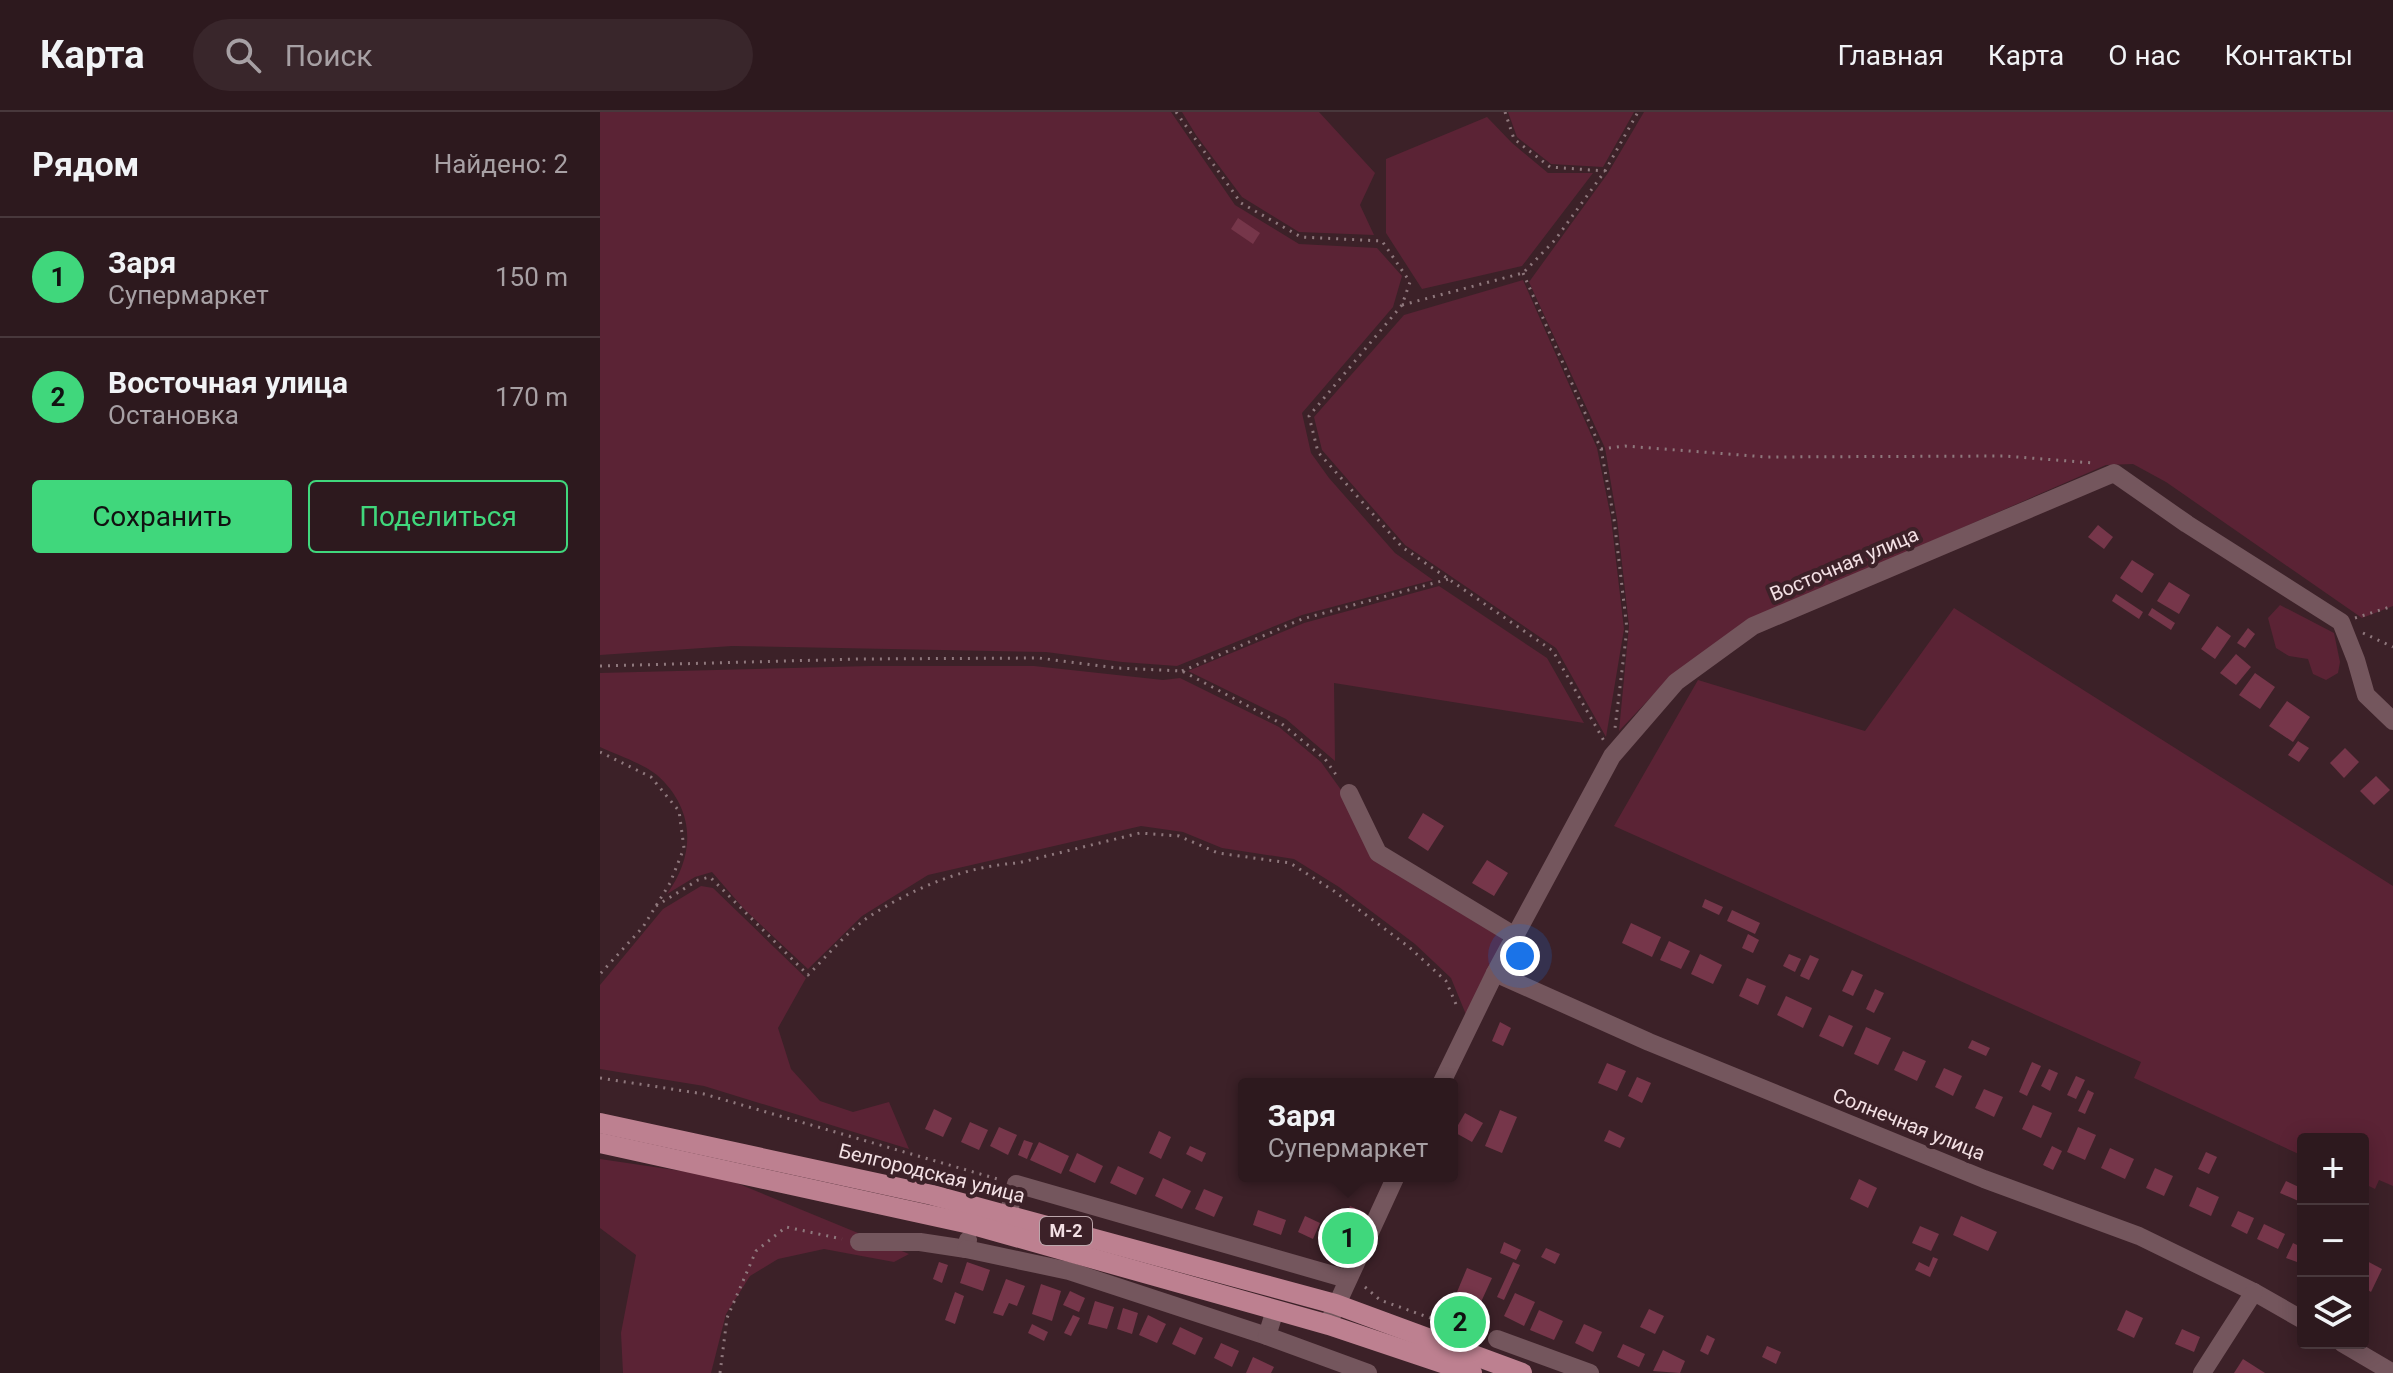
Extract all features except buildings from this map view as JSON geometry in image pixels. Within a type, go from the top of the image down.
[{"type":"main road","name":"Белгородская улица","points":[[600,1123],[932,1195],[1008,1215],[1335,1304],[1522,1373]]},
{"type":"main road","name":"Белгородская улица","points":[[600,1143],[970,1224],[1329,1325],[1472,1373]]},
{"type":"street","points":[[2114,473],[2187,524],[2341,622],[2366,695],[2393,721]]},
{"type":"street","name":"Восточная улица","points":[[1444,1078],[1495,973],[1612,756],[1676,682],[1753,626],[2114,473]]},
{"type":"street","points":[[1349,793],[1378,853],[1515,936]]},
{"type":"street","name":"Солнечная улица","points":[[1495,973],[1649,1042],[1984,1179],[2139,1236],[2297,1317]]},
{"type":"street","points":[[1329,1325],[1335,1304],[1393,1182]]},
{"type":"street","points":[[1008,1215],[1016,1184],[1347,1279]]},
{"type":"street","points":[[966,1249],[970,1224]]},
{"type":"street","points":[[859,1242],[920,1242],[1069,1271],[1267,1336],[1368,1373]]},
{"type":"street","points":[[2202,1373],[2254,1292]]},
{"type":"street","points":[[1267,1336],[1275,1310]]},
{"type":"street","points":[[1497,1339],[1590,1373]]},
{"type":"street","points":[[2352,1349],[2393,1373]]},
{"type":"path","points":[[1176,112],[1241,203],[1301,237],[1382,241],[1410,282],[1402,305],[1309,416],[1318,452],[1402,547],[1553,651],[1612,756]]},
{"type":"path","points":[[1505,112],[1514,139],[1550,167],[1605,171]]},
{"type":"path","points":[[1402,305],[1523,273],[1555,240],[1605,171],[1638,112]]},
{"type":"path","points":[[1523,273],[1601,449],[1614,519],[1627,629],[1612,756]]},
{"type":"path","points":[[1601,449],[1625,446],[1766,457],[2005,456],[2088,461],[2114,473]]},
{"type":"path","points":[[1182,671],[1302,619],[1449,579]]},
{"type":"path","points":[[2341,622],[2393,606]]},
{"type":"path","points":[[2341,622],[2393,647]]},
{"type":"path","points":[[600,666],[1039,658],[1117,668],[1182,671],[1282,724],[1325,759],[1349,793]]},
{"type":"path","points":[[600,752],[651,777],[679,811],[684,848],[670,883],[643,927],[600,974]]},
{"type":"path","points":[[656,906],[698,880],[710,877],[808,975],[865,919],[931,883],[1140,833],[1179,836],[1218,853],[1290,863],[1334,891],[1409,947],[1446,981],[1467,1031]]},
{"type":"path","points":[[600,1078],[704,1094],[1016,1184]]},
{"type":"path","points":[[720,1373],[727,1318],[756,1251],[786,1227],[859,1242]]},
{"type":"path","points":[[1347,1279],[1371,1289],[1380,1300],[1497,1339]]},
{"type":"shaded area","points":[[600,112],[1171,112],[1235,205],[1299,244],[1377,248],[1402,276],[1393,307],[1302,413],[1311,453],[1329,478],[1395,553],[1433,580],[1302,615],[1177,666],[1046,652],[732,646],[600,655]]},
{"type":"shaded area","points":[[1182,112],[1319,112],[1375,173],[1360,205],[1374,235],[1299,232],[1242,197]]},
{"type":"shaded area","points":[[1508,112],[1634,112],[1603,167],[1551,164],[1517,137]]},
{"type":"shaded area","points":[[1644,112],[2393,112],[2393,606],[2362,618],[2166,482],[2133,464],[2106,465],[1751,620],[1670,677],[1619,731],[1629,626],[1617,519],[1605,448],[1529,282],[1608,173]]},
{"type":"shaded area","points":[[1487,117],[1548,173],[1593,173],[1522,266],[1422,289],[1386,233],[1386,159]]},
{"type":"shaded area","points":[[1523,280],[1597,448],[1611,518],[1624,629],[1606,737],[1556,648],[1405,545],[1322,450],[1314,417],[1404,315]]},
{"type":"shaded area","points":[[1439,586],[1547,658],[1584,723],[1334,683],[1335,761],[1286,719],[1188,671],[1304,623]]},
{"type":"shaded area","points":[[2280,605],[2334,633],[2340,662],[2338,673],[2326,680],[2313,674],[2308,659],[2289,656],[2276,648],[2268,618]]},
{"type":"shaded area","points":[[1954,608],[2393,886],[2393,1186],[2379,1180],[2375,1189],[2369,1186],[2369,1133],[2297,1133],[2297,1153],[2134,1078],[2141,1062],[1614,826],[1698,680],[1865,731]]},
{"type":"shaded area","points":[[870,666],[1034,666],[1163,680],[1180,678],[1279,727],[1321,762],[1344,794],[1374,858],[1502,938],[1502,949],[1467,1017],[1451,978],[1415,944],[1339,887],[1294,859],[1222,848],[1183,832],[1141,826],[928,875],[862,916],[808,969],[744,909],[712,872],[695,877],[667,894],[687,848],[685,817],[670,788],[657,775],[600,747],[600,673]]},
{"type":"shaded area","points":[[701,886],[713,888],[806,978],[778,1028],[791,1069],[820,1101],[853,1112],[889,1102],[909,1149],[704,1086],[600,1069],[600,985],[663,909]]},
{"type":"shaded area","points":[[600,1159],[722,1177],[909,1254],[894,1262],[824,1249],[778,1259],[750,1276],[726,1314],[711,1373],[623,1373],[621,1333],[636,1255],[600,1228]]},
{"type":"place","name":"Заря","points":[[1348,1238]]},
{"type":"place","name":"Восточная улица","points":[[1460,1322]]}]
